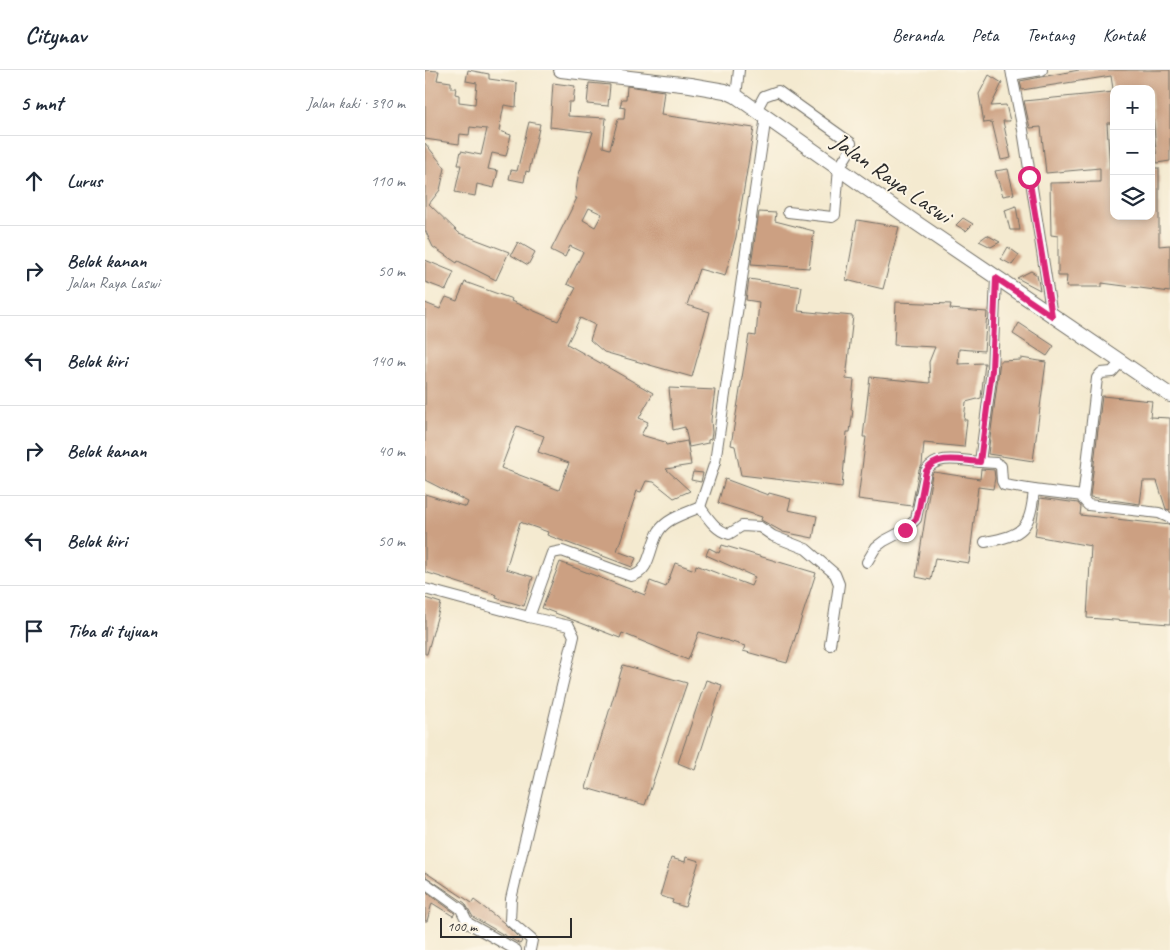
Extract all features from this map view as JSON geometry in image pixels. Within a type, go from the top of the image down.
[{"type":"main road","name":"Jalan Raya Laswi","points":[[561,70],[690,85],[725,91],[735,96],[996,278],[1170,395]]},
{"type":"street","points":[[735,96],[739,70]]},
{"type":"street","points":[[1042,70],[1012,73],[1052,316]]},
{"type":"street","points":[[529,617],[552,553],[562,551],[631,576],[637,575],[645,567],[659,531],[673,520],[700,507],[715,462],[764,96],[778,91],[850,140],[850,150],[839,168],[835,215],[832,217],[788,212]]},
{"type":"street","points":[[980,462],[992,370],[996,278]]},
{"type":"street","points":[[1120,363],[1112,372],[1101,373],[1097,378],[1083,496],[1084,501],[1088,505],[1159,513],[1170,518]]},
{"type":"street","points":[[867,562],[876,547],[905,530],[916,519],[926,471],[929,466],[941,459],[996,463],[1001,466],[1004,485],[1083,496]]},
{"type":"street","points":[[985,542],[1012,536],[1022,531],[1030,520],[1034,490]]},
{"type":"street","points":[[700,507],[715,525],[725,533],[729,534],[743,526],[760,527],[773,536],[807,549],[835,574],[839,584],[830,645]]},
{"type":"street","points":[[425,589],[569,626],[574,636],[511,899],[510,921],[532,940],[530,950]]},
{"type":"street","points":[[425,883],[461,909],[468,922],[516,950]]},
{"type":"building","points":[[425,70],[439,71],[437,80],[451,82],[451,88],[456,88],[455,94],[459,95],[459,102],[475,104],[477,83],[466,81],[468,70],[489,74],[489,79],[517,83],[516,107],[504,105],[499,131],[511,135],[506,156],[492,153],[488,169],[498,171],[494,188],[477,184],[475,196],[455,192],[461,165],[458,165],[461,151],[481,155],[487,129],[470,127],[469,135],[460,134],[459,144],[425,139]]},
{"type":"building","points":[[1079,70],[1170,70],[1170,161],[1157,163],[1155,85],[1112,85],[1111,76],[1022,90],[1020,81]]},
{"type":"building","points":[[989,75],[1002,83],[991,106],[1006,105],[1010,121],[1003,121],[1011,158],[1001,160],[992,122],[984,123],[979,94]]},
{"type":"building","points":[[553,83],[575,86],[573,102],[569,102],[568,116],[606,118],[603,147],[610,149],[618,119],[624,119],[625,108],[620,107],[622,99],[626,99],[627,86],[664,91],[661,115],[754,128],[736,237],[725,276],[699,269],[687,305],[710,312],[692,377],[604,352],[590,340],[595,325],[580,318],[567,344],[653,393],[639,418],[648,422],[641,435],[665,442],[666,445],[687,441],[691,465],[666,469],[690,491],[674,498],[654,482],[646,481],[641,492],[637,491],[617,551],[636,558],[632,567],[547,535],[548,532],[520,522],[506,569],[533,577],[524,606],[496,598],[497,595],[425,572],[425,494],[466,507],[468,502],[425,480],[425,303],[440,309],[446,297],[457,301],[465,282],[512,299],[511,301],[558,321],[576,288],[567,284],[583,252],[570,246],[565,257],[551,250],[577,198],[575,198],[578,177],[593,132],[550,127]],"holes":[[[589,208],[602,214],[595,227],[583,220]],[[517,426],[544,436],[538,452],[569,463],[559,490],[501,468]]]},
{"type":"building","points":[[589,83],[610,85],[608,106],[587,104]]},
{"type":"building","points":[[1110,92],[1110,123],[1107,123],[1110,170],[1110,220],[1155,220],[1155,168],[1159,168],[1159,246],[1170,245],[1170,292],[1102,283],[1102,287],[1066,287],[1067,276],[1058,276],[1058,236],[1051,235],[1050,183],[1100,182],[1100,168],[1046,173],[1041,127],[1030,128],[1024,101]]},
{"type":"building","points":[[529,122],[540,124],[529,172],[526,171],[524,182],[509,179],[511,170],[517,171]]},
{"type":"building","points":[[425,143],[445,168],[440,190],[429,204],[459,233],[509,252],[496,280],[458,261],[457,263],[433,247],[425,230]]},
{"type":"building","points":[[1008,169],[1014,194],[1003,196],[995,171]]},
{"type":"building","points":[[1016,206],[1020,230],[1010,230],[1005,210]]},
{"type":"building","points":[[759,212],[776,213],[775,221],[814,231],[809,268],[751,264]]},
{"type":"building","points":[[963,218],[973,224],[966,231],[956,225]]},
{"type":"building","points":[[857,220],[899,227],[883,289],[846,280]]},
{"type":"building","points":[[987,235],[1000,242],[991,247],[979,241]]},
{"type":"building","points":[[518,242],[535,252],[528,265],[511,255]]},
{"type":"building","points":[[1008,247],[1019,255],[1012,265],[1001,259]]},
{"type":"building","points":[[425,260],[454,272],[446,290],[425,282]]},
{"type":"building","points":[[1031,271],[1037,275],[1040,290],[1017,278]]},
{"type":"building","points":[[749,279],[802,287],[798,311],[853,316],[846,379],[854,380],[851,410],[853,410],[850,432],[847,432],[842,487],[741,475],[735,446],[731,445],[749,335],[756,336],[759,302],[746,300]]},
{"type":"building","points":[[896,302],[951,304],[950,309],[987,312],[984,351],[959,349],[958,364],[985,363],[981,398],[966,402],[964,420],[967,420],[964,447],[924,443],[922,465],[919,470],[912,506],[858,499],[866,437],[863,437],[870,377],[930,383],[929,362],[935,347],[894,345]]},
{"type":"building","points":[[1019,323],[1054,346],[1047,356],[1013,334]]},
{"type":"building","points":[[1021,358],[1046,362],[1033,461],[988,454],[1000,361],[1021,360]]},
{"type":"building","points":[[669,388],[715,390],[711,420],[712,432],[708,443],[689,447],[685,427],[673,430]]},
{"type":"building","points":[[1102,396],[1152,401],[1150,417],[1170,418],[1170,510],[1166,509],[1157,481],[1143,481],[1140,504],[1090,497]]},
{"type":"building","points":[[981,469],[994,470],[995,478],[993,489],[978,487],[969,563],[935,558],[931,580],[916,577],[932,474],[934,472],[980,479]]},
{"type":"building","points":[[693,472],[703,473],[701,482],[691,480]]},
{"type":"building","points":[[725,479],[768,495],[769,493],[791,499],[788,510],[817,516],[813,538],[783,532],[761,520],[762,517],[718,503]]},
{"type":"building","points":[[1040,498],[1078,503],[1081,507],[1080,515],[1170,525],[1170,624],[1087,618],[1091,546],[1035,536]]},
{"type":"building","points":[[722,545],[816,573],[787,663],[743,651],[745,646],[699,632],[688,660],[622,633],[620,638],[542,608],[560,562],[645,595],[650,581],[666,587],[675,563],[695,570],[696,565],[751,586],[755,577],[706,555],[709,548],[719,553]]},
{"type":"building","points":[[425,598],[441,603],[427,654],[425,654]]},
{"type":"building","points":[[623,665],[687,683],[645,805],[586,788]]},
{"type":"building","points":[[706,680],[722,685],[695,770],[678,763]]},
{"type":"building","points":[[686,857],[699,861],[685,907],[672,903],[673,900],[660,896],[671,858],[685,862]]},
{"type":"building","points":[[425,872],[472,903],[474,900],[503,922],[522,941],[520,944],[473,917],[465,903],[425,876]]},
{"type":"building","points":[[425,891],[455,913],[453,916],[432,903],[427,921],[425,921]]},
{"type":"route","points":[[905,530],[916,519],[926,471],[929,466],[941,459],[980,462],[992,370],[996,278],[1052,316],[1029,177]]}]
